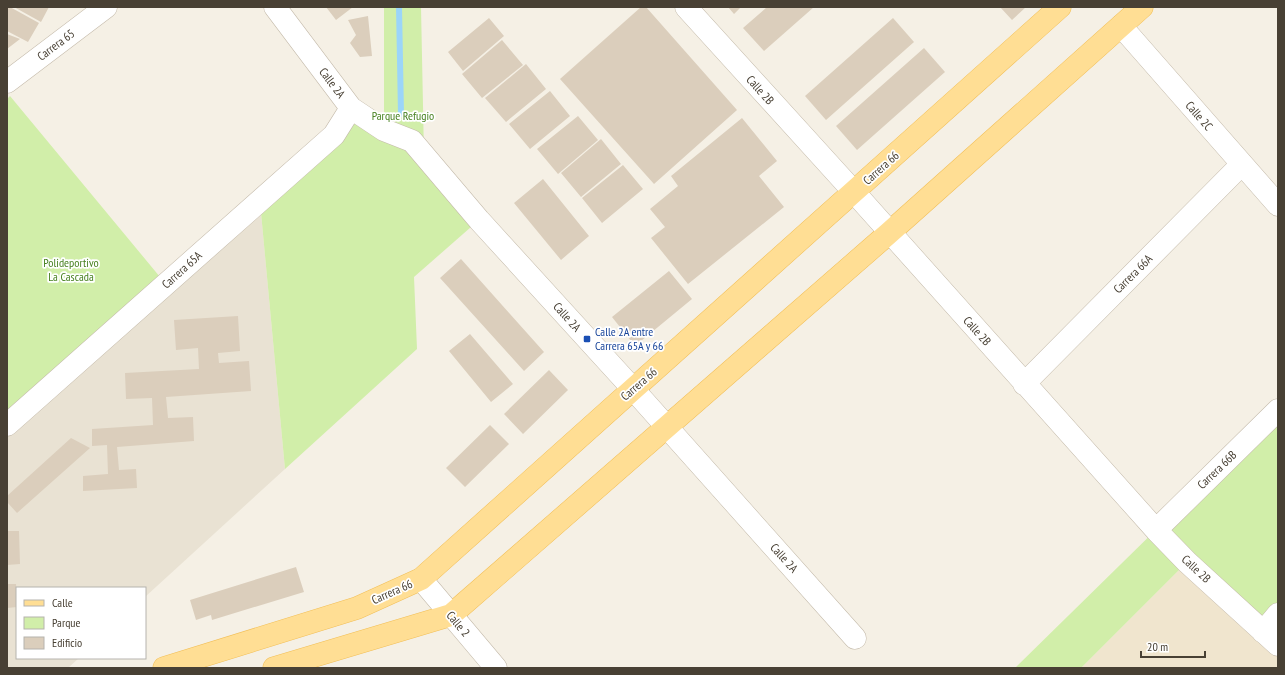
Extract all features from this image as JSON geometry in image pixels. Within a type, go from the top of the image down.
[{"type":"main road","name":"Carrera 66","points":[[164,668],[356,608],[421,579],[1060,7]]},
{"type":"main road","points":[[274,668],[451,615],[889,233],[1142,7]]},
{"type":"street","name":"Carrera 65","points":[[7,82],[106,7]]},
{"type":"street","name":"Calle 2A","points":[[275,7],[351,108],[384,130],[412,141],[480,220],[855,638]]},
{"type":"street","name":"Calle 2B","points":[[686,7],[854,192],[889,233],[1156,530],[1188,562],[1271,638]]},
{"type":"street","name":"Calle 2C","points":[[1121,26],[1278,205]]},
{"type":"street","name":"Carrera 65A","points":[[7,426],[334,136],[351,108]]},
{"type":"street","name":"Carrera 66A","points":[[1024,384],[1242,164]]},
{"type":"street","name":"Carrera 66B","points":[[1156,530],[1278,410]]},
{"type":"street","name":"Calle 2","points":[[421,579],[496,668]]},
{"type":"street","points":[[1271,638],[1278,614]]},
{"type":"shaded area","points":[[260,202],[285,469],[146,596],[146,587],[16,587],[16,659],[78,659],[68,668],[7,668],[7,425]]},
{"type":"shaded area","points":[[1187,562],[1278,645],[1278,668],[1081,668]]},
{"type":"green space","name":"Parque Refugio","points":[[384,7],[421,7],[424,155],[479,220],[414,277],[417,349],[285,469],[260,202],[351,108],[384,130]]},
{"type":"green space","name":"Polideportivo La Cascada","points":[[10,96],[160,277],[7,413],[7,99]]},
{"type":"green space","points":[[1278,410],[1278,614],[1263,632],[1187,562],[1081,668],[1015,668]]},
{"type":"building","points":[[7,7],[10,7],[39,23],[28,42],[7,31]]},
{"type":"building","points":[[14,7],[49,7],[41,22]]},
{"type":"building","points":[[326,7],[353,7],[336,20]]},
{"type":"building","points":[[641,7],[646,7],[737,110],[654,184],[560,79]]},
{"type":"building","points":[[728,7],[741,7],[734,14]]},
{"type":"building","points":[[767,7],[814,7],[764,51],[743,28]]},
{"type":"building","points":[[1000,7],[1026,7],[1012,20]]},
{"type":"building","points":[[368,16],[372,56],[360,57],[350,43],[356,35],[348,20]]},
{"type":"building","points":[[489,18],[504,36],[463,71],[448,52]]},
{"type":"building","points":[[893,18],[914,42],[826,120],[805,96]]},
{"type":"building","points":[[7,34],[20,39],[7,49]]},
{"type":"building","points":[[502,40],[523,65],[482,98],[462,74]]},
{"type":"building","points":[[924,48],[945,72],[857,150],[836,126]]},
{"type":"building","points":[[526,64],[546,89],[506,122],[485,98]]},
{"type":"building","points":[[550,91],[570,116],[530,149],[509,124]]},
{"type":"building","points":[[578,116],[598,140],[558,174],[537,149]]},
{"type":"building","points":[[742,118],[777,161],[759,176],[784,207],[688,284],[651,238],[665,227],[650,209],[678,186],[671,176]]},
{"type":"building","points":[[601,139],[621,164],[581,197],[561,173]]},
{"type":"building","points":[[623,165],[643,189],[602,223],[582,198]]},
{"type":"building","points":[[543,179],[589,236],[561,260],[514,203]]},
{"type":"building","points":[[461,259],[544,352],[524,371],[440,278]]},
{"type":"building","points":[[669,271],[692,299],[635,346],[612,317]]},
{"type":"building","points":[[238,316],[240,351],[218,353],[219,363],[249,361],[251,391],[166,397],[168,418],[193,417],[194,441],[117,447],[119,470],[136,469],[137,488],[83,491],[83,476],[108,474],[107,445],[92,446],[92,429],[153,425],[152,398],[126,399],[125,373],[199,369],[198,348],[176,350],[174,320]]},
{"type":"building","points":[[470,334],[513,384],[491,402],[449,351]]},
{"type":"building","points":[[549,370],[568,390],[523,434],[504,414]]},
{"type":"building","points":[[490,425],[509,444],[465,487],[446,468]]},
{"type":"building","points":[[71,438],[90,448],[17,513],[7,502],[7,496]]},
{"type":"building","points":[[7,531],[19,531],[20,564],[7,565]]},
{"type":"building","points":[[296,567],[304,592],[212,620],[211,615],[196,620],[190,600]]},
{"type":"building","points":[[7,584],[16,584],[16,607],[7,608]]},
{"type":"waterway","points":[[399,7],[401,114]]},
{"type":"place","name":"Calle 2A entre Carrera 65A y 66","points":[[587,339]]}]
